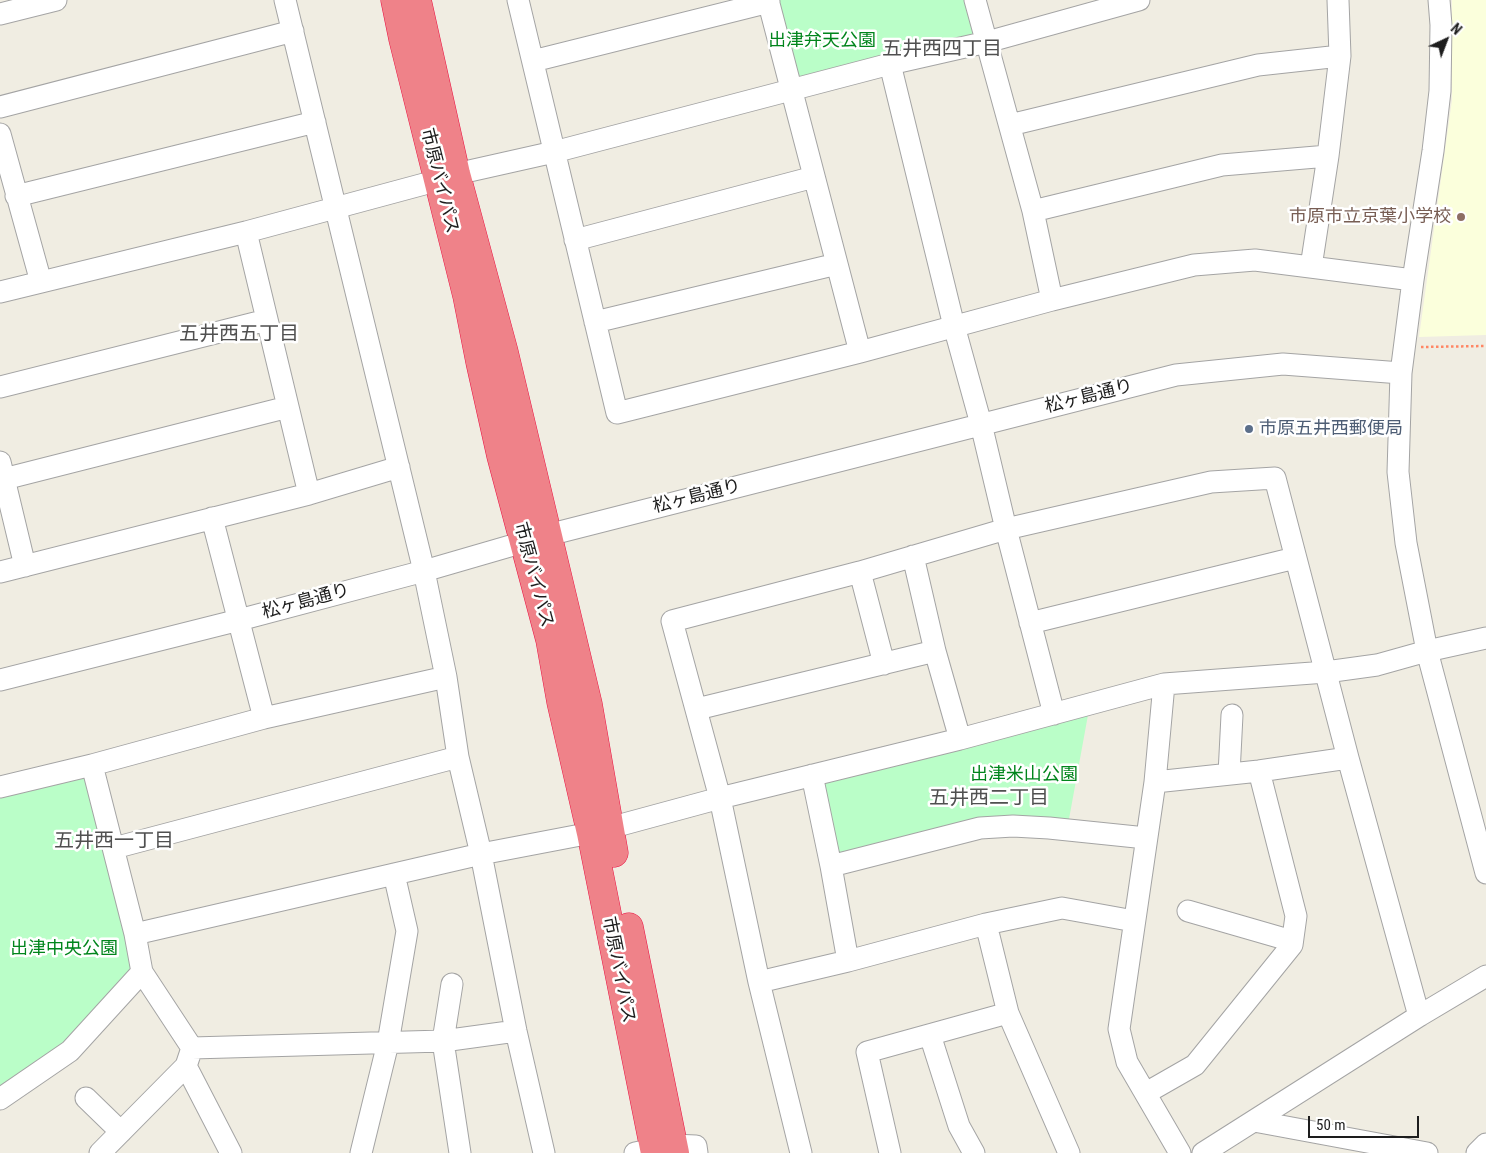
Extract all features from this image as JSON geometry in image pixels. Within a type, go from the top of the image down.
[{"type":"highway","name":"市原バイパス","points":[[395,0],[403,39],[448,177]]},
{"type":"highway","name":"市原バイパス","points":[[417,0],[480,362],[501,456],[536,538],[550,640],[561,702],[600,830],[665,1151]]},
{"type":"street","points":[[0,14],[56,0]]},
{"type":"street","points":[[285,0],[424,571],[446,677],[458,757],[482,854],[516,1031],[544,1153]]},
{"type":"street","points":[[518,0],[617,413],[1194,265],[1255,260],[1413,280]]},
{"type":"street","points":[[975,0],[1010,125],[1052,300]]},
{"type":"street","points":[[0,292],[336,209],[448,177],[554,152],[890,64],[988,42],[1139,0]]},
{"type":"street","points":[[1311,266],[1328,156],[1340,56],[1338,0]]},
{"type":"street","points":[[1439,0],[1441,25],[1440,91],[1434,151],[1413,280],[1401,373],[1398,472],[1406,543],[1427,651],[1486,873]]},
{"type":"street","points":[[533,61],[768,1],[860,352]]},
{"type":"street","points":[[0,107],[293,31]]},
{"type":"street","points":[[1010,125],[1258,65],[1340,56]]},
{"type":"street","points":[[890,64],[954,326],[981,424],[1054,714]]},
{"type":"street","points":[[16,196],[315,122]]},
{"type":"street","points":[[0,134],[41,282]]},
{"type":"street","points":[[1032,211],[1222,165],[1328,156]]},
{"type":"street","points":[[575,240],[814,177]]},
{"type":"street","points":[[246,232],[309,494]]},
{"type":"street","points":[[595,322],[837,264]]},
{"type":"street","points":[[0,387],[267,320]]},
{"type":"street","name":"松ヶ島通り","points":[[0,680],[424,571],[536,538],[1176,375],[1282,364],[1401,373]]},
{"type":"street","points":[[25,566],[2,470],[288,407]]},
{"type":"street","points":[[0,572],[309,494],[398,467]]},
{"type":"street","points":[[801,1153],[760,982],[720,798],[672,621],[860,572],[1006,529],[1211,482],[1275,478],[1348,758],[1419,1016]]},
{"type":"street","points":[[212,518],[264,718]]},
{"type":"street","points":[[913,556],[935,651],[960,739]]},
{"type":"street","points":[[1030,623],[1295,558]]},
{"type":"street","points":[[860,572],[884,664]]},
{"type":"street","points":[[135,934],[482,854],[600,830],[720,798],[960,739],[1164,684],[1326,672],[1377,665],[1427,651],[1486,638]]},
{"type":"street","points":[[697,709],[935,651]]},
{"type":"street","points":[[0,787],[92,765],[264,718],[446,677]]},
{"type":"street","points":[[1164,684],[1155,782],[1119,1030],[1127,1062],[1180,1153]]},
{"type":"street","points":[[1229,774],[1232,715]]},
{"type":"street","points":[[114,848],[458,757]]},
{"type":"street","points":[[1155,782],[1260,771],[1348,758]]},
{"type":"street","points":[[92,765],[135,934],[142,972],[189,1057],[231,1153]]},
{"type":"street","points":[[1146,1093],[1195,1064],[1292,945],[1296,916],[1260,771]]},
{"type":"street","points":[[812,775],[848,961]]},
{"type":"street","points":[[831,866],[980,828],[1013,826],[1146,838]]},
{"type":"street","points":[[360,1153],[388,1042],[407,931],[394,874]]},
{"type":"street","points":[[760,982],[848,961],[986,924],[1062,908],[1134,921]]},
{"type":"street","points":[[1188,911],[1292,941]]},
{"type":"street","points":[[986,924],[1008,1013],[1069,1153]]},
{"type":"street","points":[[0,1099],[70,1051],[142,972]]},
{"type":"street","points":[[1203,1153],[1419,1016],[1486,976]]},
{"type":"street","points":[[452,984],[443,1041],[460,1153]]},
{"type":"street","points":[[890,1153],[867,1052],[1008,1013]]},
{"type":"street","points":[[100,1153],[189,1057],[388,1042],[443,1041],[516,1031]]},
{"type":"street","points":[[930,1035],[959,1126],[974,1153]]},
{"type":"street","points":[[86,1098],[121,1132]]},
{"type":"street","points":[[1254,1121],[1427,1153]]},
{"type":"street","points":[[1476,1153],[1486,1144]]},
{"type":"path","points":[[1404,347],[1486,346]]},
{"type":"shaded area","name":"市原市立京葉小学校","points":[[1452,0],[1486,0],[1486,335],[1419,337],[1452,100]]},
{"type":"green space","name":"出津弁天公園","points":[[768,0],[976,0],[987,42],[792,90]]},
{"type":"green space","name":"出津米山公園","points":[[1090,704],[1067,830],[1013,826],[831,866],[812,775]]},
{"type":"green space","name":"出津中央公園","points":[[90,776],[135,967],[68,1043],[0,1091],[0,794]]},
{"type":"place","name":"市原市立京葉小学校","points":[[1461,217]]},
{"type":"place","name":"市原五井西郵便局","points":[[1249,429]]},
{"type":"district","name":"五井西四丁目","points":[[942,50]]},
{"type":"district","name":"五井西五丁目","points":[[239,335]]},
{"type":"district","name":"五井西二丁目","points":[[989,799]]},
{"type":"district","name":"五井西一丁目","points":[[114,842]]}]
